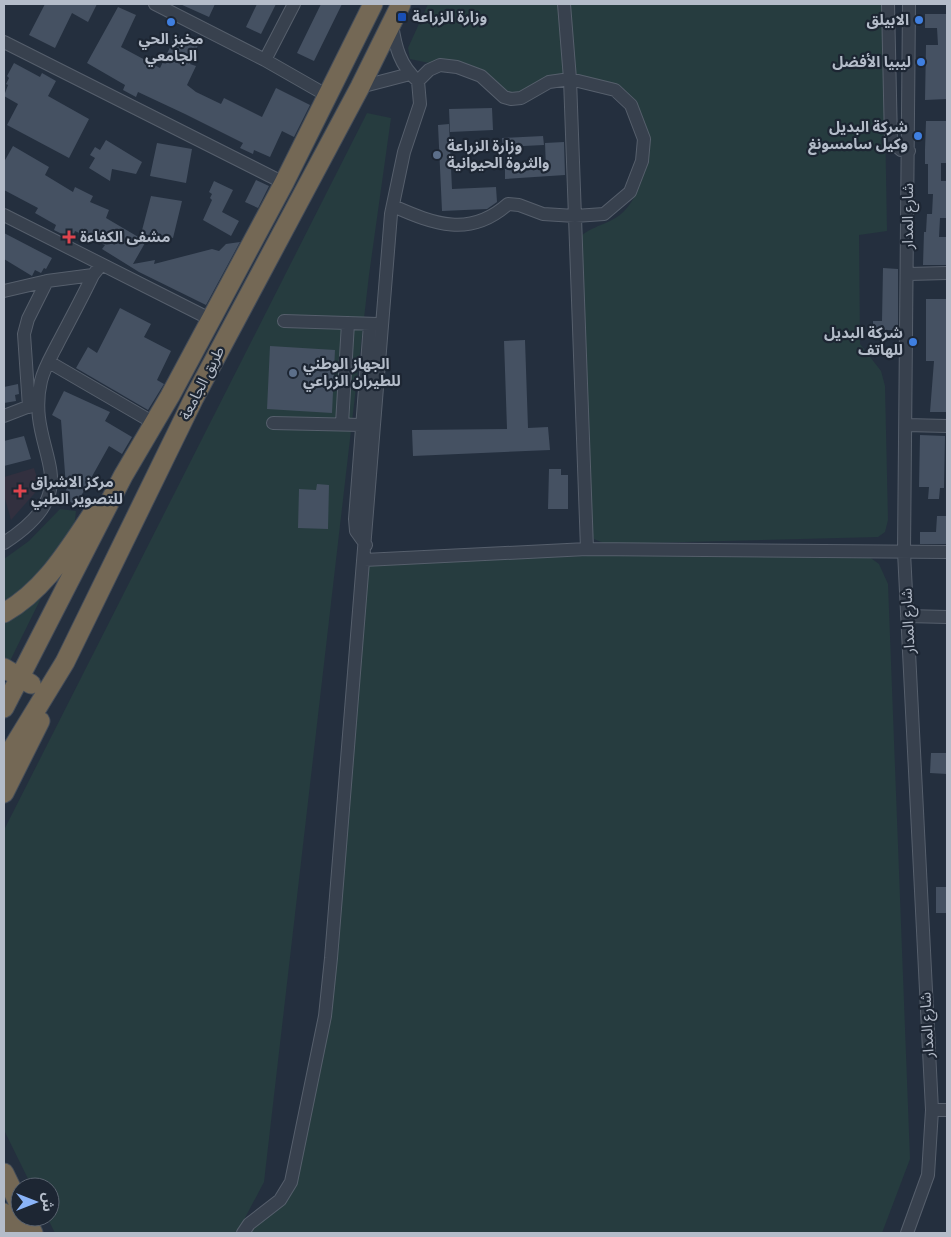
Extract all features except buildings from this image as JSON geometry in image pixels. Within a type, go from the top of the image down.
[{"type":"highway","name":"طريق الجامعة","points":[[4,708],[123,476],[212,320],[284,184],[373,4]]},
{"type":"highway","name":"طريق الجامعة","points":[[4,762],[65,662],[194,398],[360,86],[401,4]]},
{"type":"highway","points":[[4,612],[24,600],[42,585],[99,504],[123,476]]},
{"type":"highway","points":[[4,793],[27,750],[65,662]]},
{"type":"highway","points":[[4,668],[45,692]]},
{"type":"highway","points":[[4,1173],[10,1185]]},
{"type":"highway","points":[[4,1213],[16,1233]]},
{"type":"street","points":[[155,4],[175,9],[328,96]]},
{"type":"street","points":[[265,60],[294,4]]},
{"type":"street","points":[[564,4],[570,79],[587,548]]},
{"type":"street","points":[[888,4],[891,141],[901,150],[909,151]]},
{"type":"street","name":"شارع المدار","points":[[907,1233],[928,1175],[932,1110],[904,552],[909,4]]},
{"type":"street","points":[[366,545],[356,531],[355,519],[362,424],[393,206],[404,152],[420,104],[414,78],[395,47],[392,23]]},
{"type":"street","points":[[4,42],[284,184]]},
{"type":"street","points":[[360,86],[414,78],[440,64],[481,76],[504,97],[511,99],[521,98],[549,82],[570,79],[615,90],[630,105],[644,139],[642,161],[630,192],[604,214],[575,216],[543,214],[519,205],[508,204],[498,214],[479,222],[455,224],[431,222],[393,206]]},
{"type":"street","points":[[4,215],[97,270],[212,320]]},
{"type":"street","points":[[4,291],[97,270]]},
{"type":"street","points":[[33,405],[49,362],[97,270]]},
{"type":"street","points":[[908,274],[947,273]]},
{"type":"street","points":[[4,543],[23,531],[40,513],[52,489],[51,468],[33,405],[24,334],[28,319],[47,280]]},
{"type":"street","points":[[284,321],[376,324]]},
{"type":"street","points":[[342,424],[348,323]]},
{"type":"street","points":[[243,1233],[249,1224],[280,1200],[291,1182],[324,1016],[366,545],[376,324]]},
{"type":"street","points":[[49,362],[154,424]]},
{"type":"street","points":[[4,416],[33,405]]},
{"type":"street","points":[[274,424],[362,424]]},
{"type":"street","points":[[906,424],[947,426]]},
{"type":"street","points":[[364,560],[587,548],[947,552]]},
{"type":"street","points":[[907,616],[947,617]]},
{"type":"street","points":[[932,1110],[947,1110]]},
{"type":"shaded area","name":"مركز الاشراق للتصوير الطبي","points":[[34,468],[40,487],[11,520],[4,495],[4,477]]},
{"type":"green space","points":[[428,4],[883,4],[887,231],[859,235],[860,344],[881,371],[885,386],[888,520],[885,532],[878,537],[606,544],[594,539],[589,524],[578,240],[590,230],[617,217],[625,211],[631,202],[642,181],[645,169],[647,147],[645,137],[636,120],[616,92],[548,78],[531,85],[515,96],[467,71],[410,59],[408,48]]},
{"type":"green space","points":[[367,113],[391,118],[369,275],[264,1182],[237,1233],[55,1233],[52,1227],[60,1227],[60,1177],[27,1177],[4,1130],[4,830]]},
{"type":"green space","points":[[60,509],[76,511],[73,537],[4,608],[4,559],[29,541]]},
{"type":"green space","points":[[861,551],[879,564],[888,584],[910,1159],[882,1233],[243,1233],[291,1182],[325,1016],[364,560]]},
{"type":"green space","points":[[42,596],[9,663],[4,660],[4,622]]},
{"type":"place","name":"وزارة الزراعة","points":[[402,17]]},
{"type":"place","name":"الابيلق","points":[[919,20]]},
{"type":"place","name":"مخبز الحي الجامعي","points":[[171,22]]},
{"type":"place","name":"ليبيا الأفضل","points":[[921,62]]},
{"type":"place","name":"شركة البديل وكيل سامسونغ","points":[[918,136]]},
{"type":"place","name":"وزارة الزراعة والثروة الحيوانية","points":[[437,155]]},
{"type":"place","name":"مشفى الكفاءة","points":[[69,237]]},
{"type":"place","name":"شركة البديل للهاتف","points":[[913,342]]},
{"type":"place","name":"الجهاز الوطني للطيران الزراعي","points":[[293,373]]},
{"type":"place","name":"مركز الاشراق للتصوير الطبي","points":[[20,491]]}]
